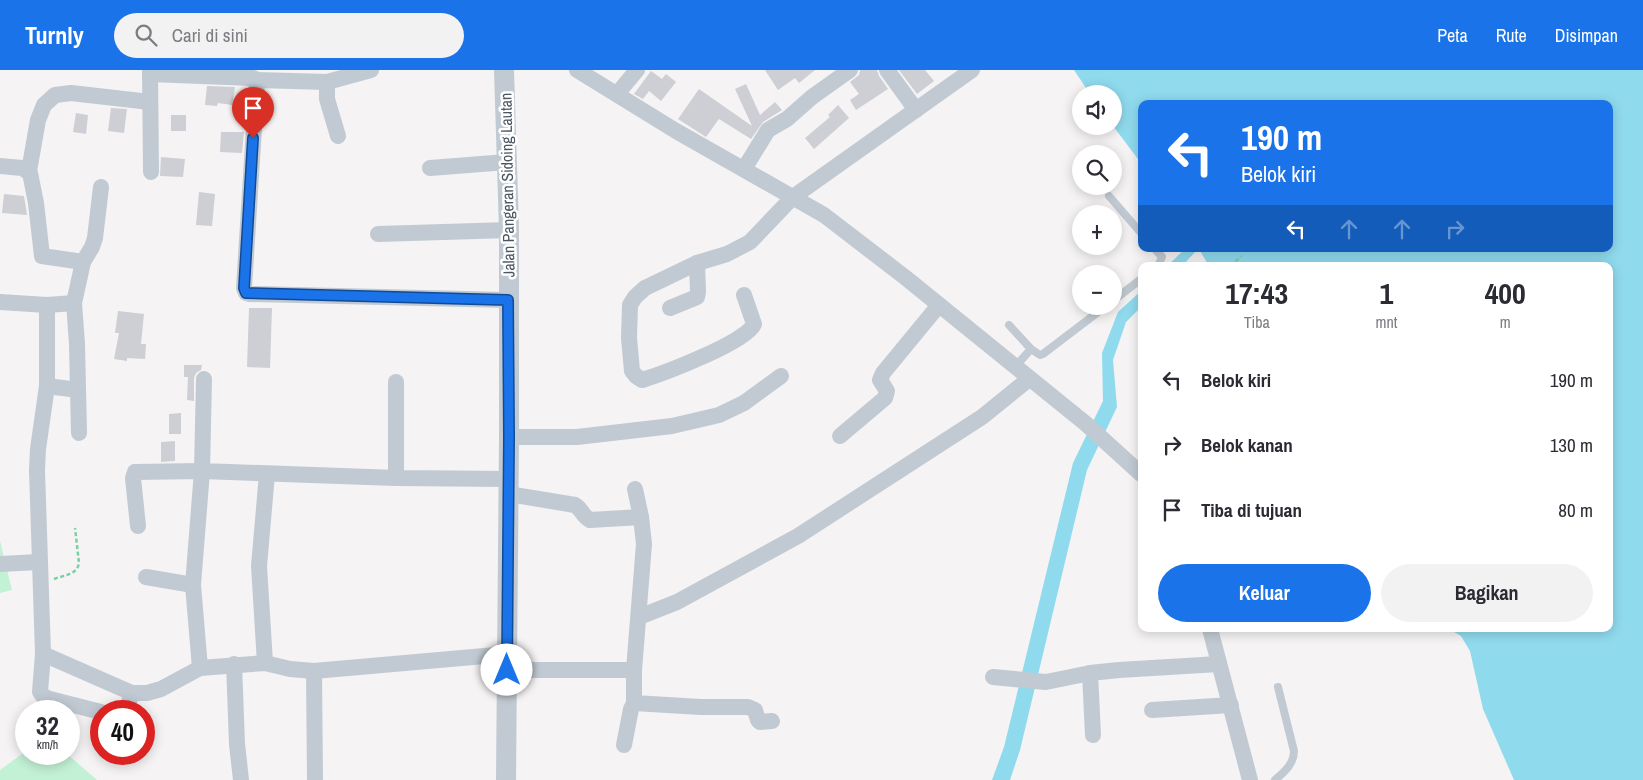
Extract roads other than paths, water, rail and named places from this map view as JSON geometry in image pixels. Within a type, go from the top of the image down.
[{"type":"street","points":[[151,172],[150,72],[232,74],[257,80],[327,82],[371,70]]},
{"type":"street","name":"Jalan Pangeran Sidoing Lautan","points":[[504,70],[509,230],[506,780]]},
{"type":"street","points":[[577,70],[676,130],[824,214],[1085,423],[1138,471]]},
{"type":"street","points":[[617,94],[637,70]]},
{"type":"street","points":[[744,169],[768,130],[787,119],[812,97],[850,70]]},
{"type":"street","points":[[887,70],[916,110]]},
{"type":"street","points":[[744,295],[754,324],[750,331],[711,354],[642,380],[632,371],[629,338],[630,305],[635,297],[645,288],[697,263],[727,254],[750,242],[793,196],[972,70]]},
{"type":"street","points":[[257,80],[244,288],[246,293],[508,300]]},
{"type":"street","points":[[327,82],[327,99],[338,136]]},
{"type":"street","points":[[83,262],[42,256],[36,203],[29,171],[40,113],[48,100],[65,94],[150,102]]},
{"type":"street","points":[[430,168],[507,162]]},
{"type":"street","points":[[0,166],[22,168],[29,171]]},
{"type":"street","points":[[79,433],[78,344],[74,303],[83,262],[94,242],[102,187]]},
{"type":"street","points":[[378,234],[509,230]]},
{"type":"street","points":[[670,308],[697,297],[697,263]]},
{"type":"street","points":[[0,302],[47,305],[74,303]]},
{"type":"street","points":[[47,305],[47,386],[38,449],[43,654],[39,689],[41,694],[50,699],[90,709]]},
{"type":"street","points":[[840,436],[885,398],[887,391],[880,380],[883,373],[939,305]]},
{"type":"street","points":[[509,437],[577,437],[672,426],[720,415],[744,403],[781,376]]},
{"type":"street","points":[[200,668],[193,585],[202,471],[204,379]]},
{"type":"street","points":[[639,617],[678,602],[798,536],[982,417],[1029,379]]},
{"type":"street","points":[[396,382],[396,478]]},
{"type":"street","points":[[47,386],[78,390]]},
{"type":"street","points":[[138,526],[132,478],[135,472],[202,471],[396,478],[508,486],[575,504],[580,507],[584,517],[590,520],[642,517]]},
{"type":"street","points":[[265,663],[259,566],[267,474]]},
{"type":"street","points":[[624,745],[634,703],[634,670],[644,544],[642,517],[635,489]]},
{"type":"street","points":[[0,564],[40,562]]},
{"type":"street","points":[[146,577],[193,585]]},
{"type":"street","points":[[1211,632],[1250,780]]},
{"type":"street","points":[[43,654],[132,693],[147,693],[161,689],[200,668],[234,664],[265,663],[290,669],[314,670],[507,662],[634,670]]},
{"type":"street","points":[[234,664],[237,744],[241,780]]},
{"type":"street","points":[[993,677],[1046,682],[1090,673],[1219,664]]},
{"type":"street","points":[[314,670],[316,780]]},
{"type":"street","points":[[1090,673],[1093,736]]},
{"type":"street","points":[[130,700],[132,693]]},
{"type":"street","points":[[634,703],[701,707],[748,707],[755,710],[760,722],[772,721]]},
{"type":"street","points":[[1152,710],[1231,705]]},
{"type":"lane","points":[[1109,196],[1138,230]]},
{"type":"lane","points":[[1122,294],[1138,281]]},
{"type":"lane","points":[[1009,325],[1031,349],[1040,355],[1094,315]]},
{"type":"lane","points":[[1015,367],[1031,349]]},
{"type":"lane","points":[[1275,780],[1290,765],[1294,758],[1294,751],[1278,687]]},
{"type":"water","points":[[1074,70],[1643,70],[1643,780],[1514,780],[1483,709],[1470,651],[1461,636],[1454,632],[1613,632],[1613,262],[1207,262],[1201,252],[1613,252],[1613,100],[1138,100],[1138,159],[1120,135],[1122,135],[1122,85],[1084,85]]},
{"type":"water","points":[[1182,252],[1195,252],[1186,262],[1171,262]]},
{"type":"water","points":[[1138,294],[1138,310],[1126,322],[1113,360],[1117,407],[1087,470],[1020,750],[1010,780],[992,780],[1004,747],[1073,463],[1103,401],[1102,353],[1117,315],[1122,315],[1122,308]]}]
